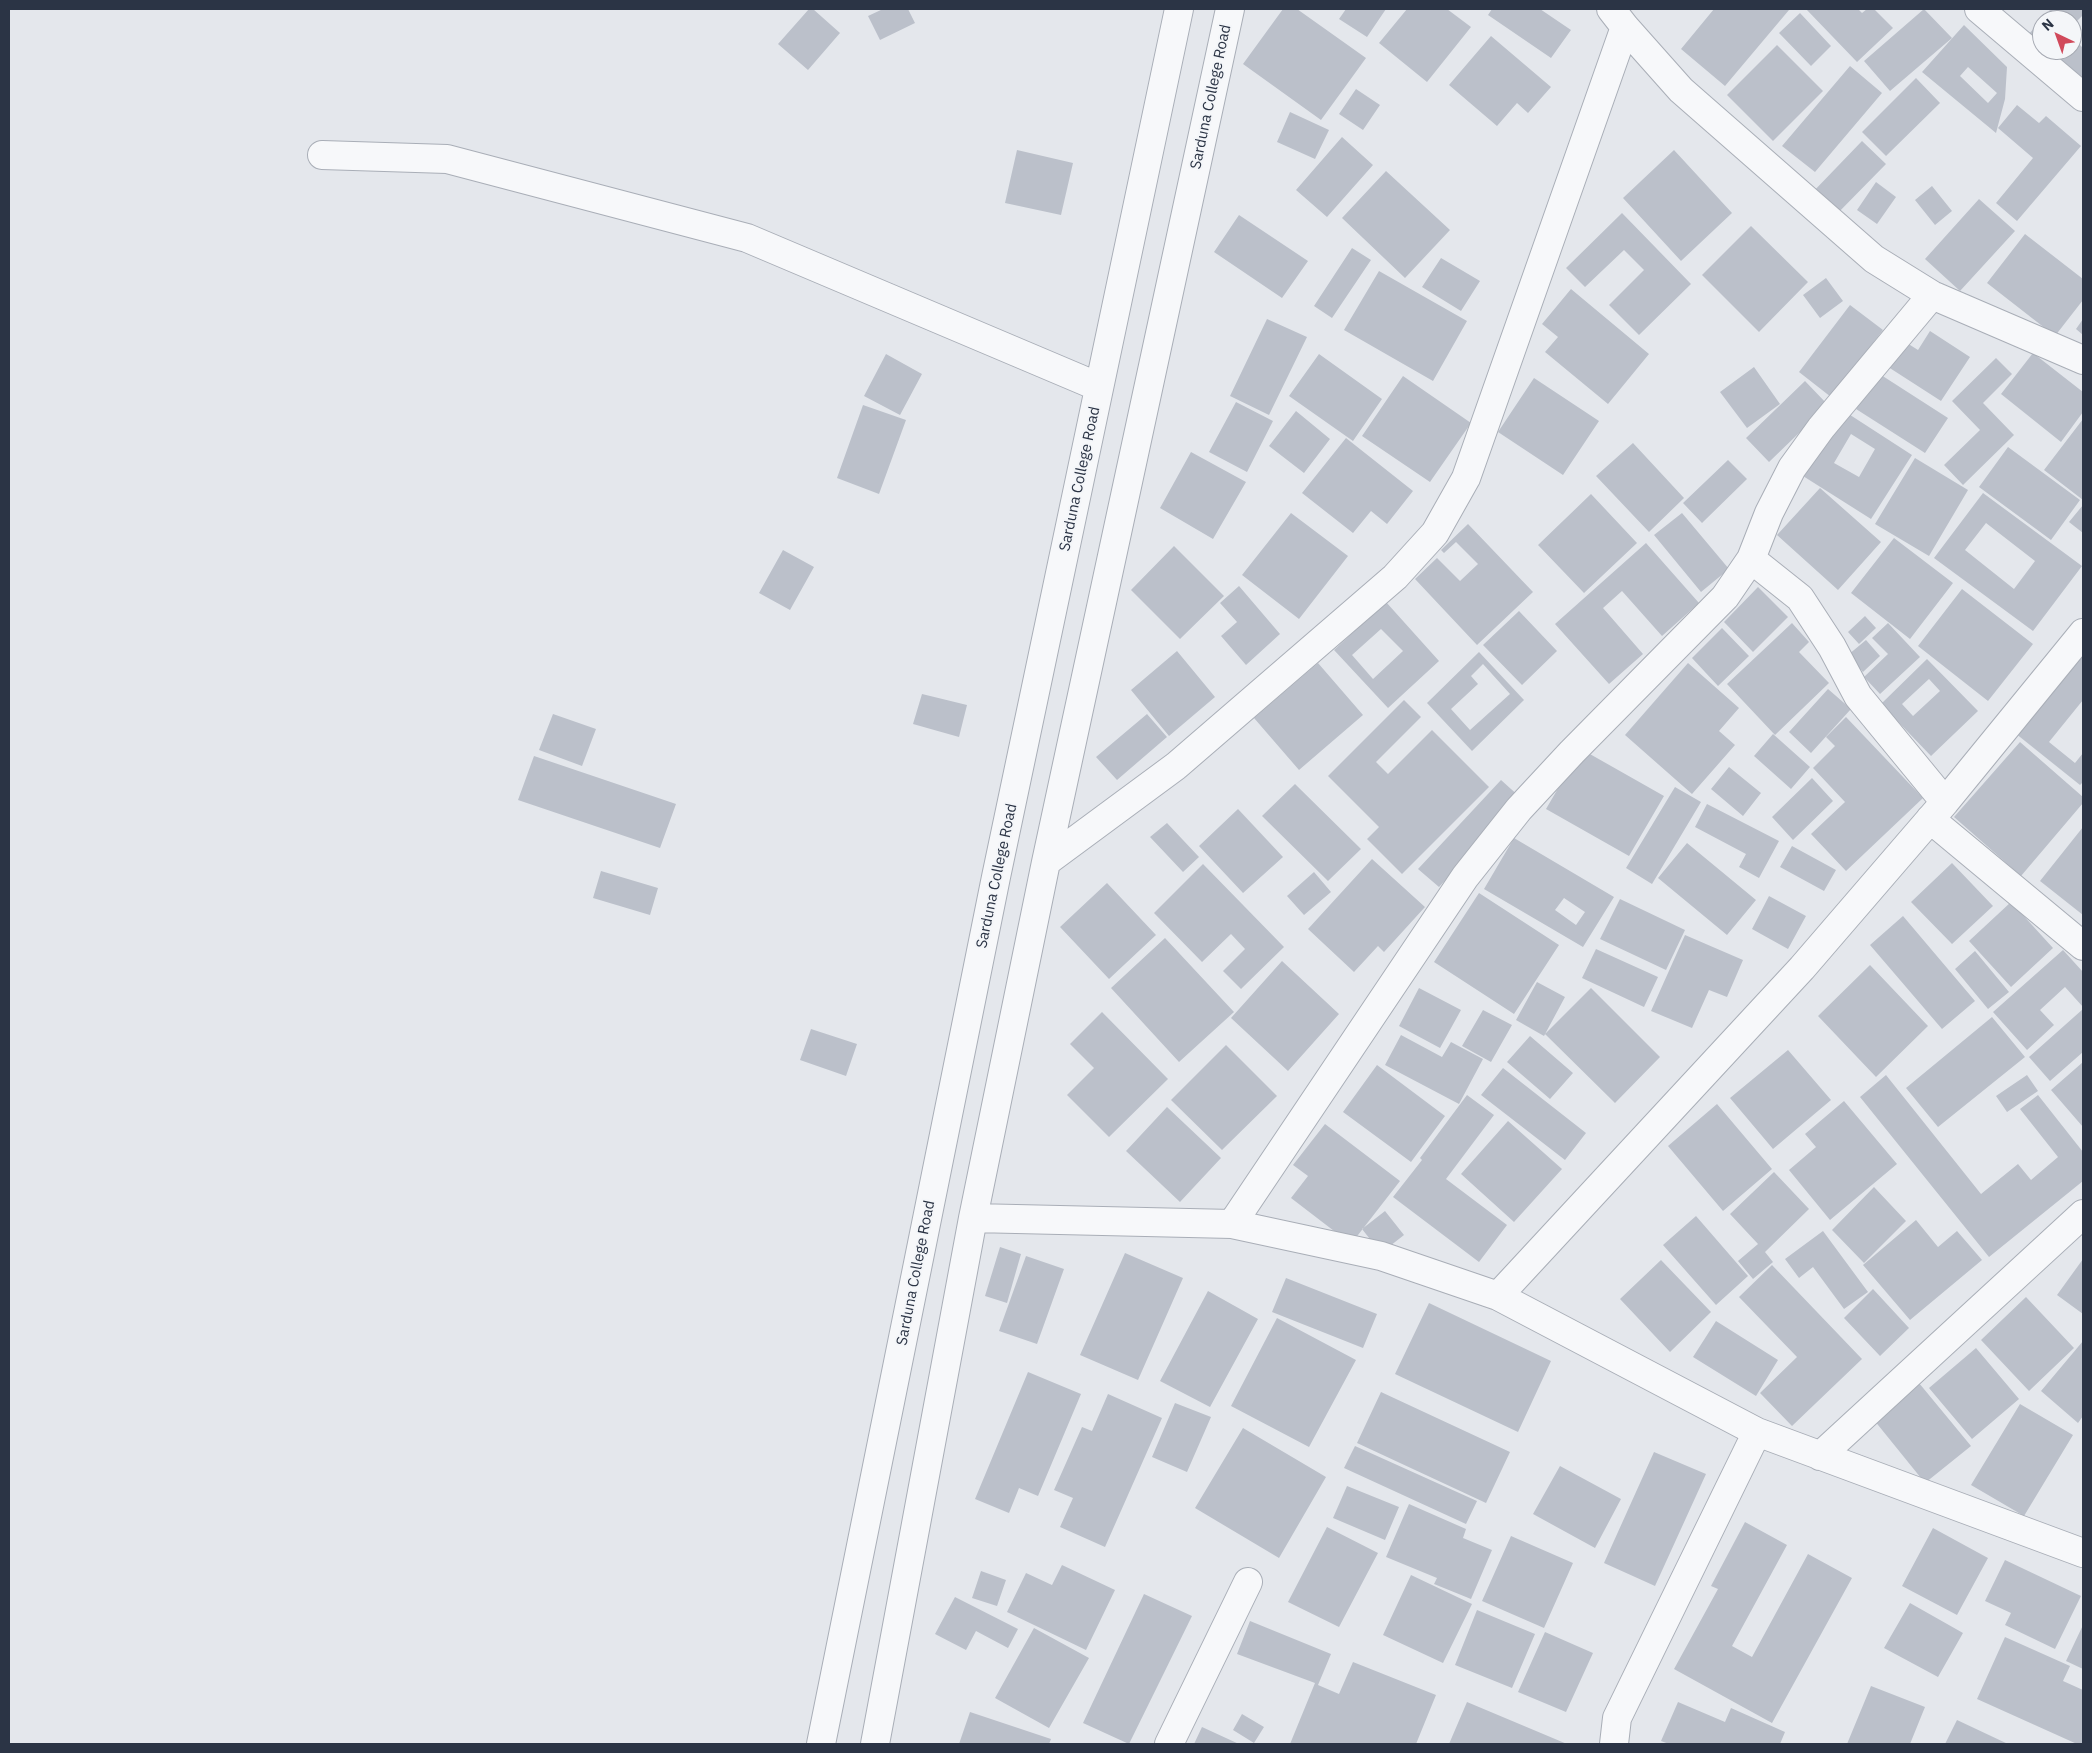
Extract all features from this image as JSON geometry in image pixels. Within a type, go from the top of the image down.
[{"type":"street","name":"Sarduna College Road","points":[[821,1744],[992,896],[1179,9]]},
{"type":"street","name":"Sarduna College Road","points":[[875,1744],[973,1218],[1046,862],[1230,9]]},
{"type":"street","points":[[1979,9],[2083,97]]},
{"type":"street","points":[[1046,862],[1176,766],[1395,577],[1435,533],[1466,478],[1618,18]]},
{"type":"street","points":[[1618,18],[1681,90],[1874,259],[1932,295],[2083,360]]},
{"type":"street","points":[[322,155],[446,159],[747,238],[1099,387]]},
{"type":"street","points":[[1232,1224],[1465,877],[1519,809],[1725,597],[1751,559],[1769,513],[1792,468],[1821,428],[1932,295]]},
{"type":"street","points":[[1751,559],[1800,598],[1832,647],[1858,696],[1938,810],[2083,946]]},
{"type":"street","points":[[1498,1296],[1802,968],[1938,810],[2083,633]]},
{"type":"street","points":[[1820,1456],[2083,1214]]},
{"type":"street","points":[[973,1218],[1232,1224],[1381,1256],[1498,1296],[1757,1432],[2083,1553]]},
{"type":"street","points":[[1614,1744],[1617,1718],[1757,1432]]},
{"type":"street","points":[[1169,1744],[1248,1582]]},
{"type":"building","points":[[809,9],[813,9],[840,33],[808,70],[778,44]]},
{"type":"building","points":[[883,9],[908,9],[915,23],[880,40],[868,16]]},
{"type":"building","points":[[1283,9],[1297,9],[1366,58],[1321,120],[1243,64]]},
{"type":"building","points":[[1346,9],[1386,9],[1367,37],[1339,19]]},
{"type":"building","points":[[1407,9],[1447,9],[1471,27],[1427,82],[1379,43]]},
{"type":"building","points":[[1492,9],[1540,9],[1571,30],[1551,58],[1488,15]]},
{"type":"building","points":[[1714,9],[1789,10],[1725,86],[1681,49]]},
{"type":"building","points":[[1806,9],[1858,9],[1862,13],[1867,9],[1874,9],[1893,28],[1857,62]]},
{"type":"building","points":[[1924,9],[1952,38],[1890,91],[1864,61]]},
{"type":"building","points":[[2083,9],[2083,15],[2082,10],[2049,10]]},
{"type":"building","points":[[1800,13],[1831,46],[1811,66],[1779,33]]},
{"type":"building","points":[[1964,25],[2007,67],[2005,99],[1996,133],[1922,72]],"holes":[[[1968,67],[1997,93],[1988,103],[1960,76]]]},
{"type":"building","points":[[2032,31],[2032,46],[2024,39]]},
{"type":"building","points":[[1491,36],[1551,87],[1528,113],[1517,103],[1497,126],[1449,85]]},
{"type":"building","points":[[1777,45],[1823,91],[1773,141],[1727,95]]},
{"type":"building","points":[[2082,47],[2083,94],[2047,60],[2082,60]]},
{"type":"building","points":[[1850,66],[1882,93],[1815,172],[1782,146]]},
{"type":"building","points":[[1916,78],[1940,103],[1886,156],[1862,132]]},
{"type":"building","points":[[1356,89],[1380,105],[1363,130],[1339,114]]},
{"type":"building","points":[[2017,105],[2039,123],[2046,116],[2081,146],[2017,221],[1996,203],[2033,158],[1998,128]]},
{"type":"building","points":[[1290,112],[1329,130],[1315,159],[1277,142]]},
{"type":"building","points":[[1342,137],[1373,165],[1327,217],[1296,190]]},
{"type":"building","points":[[1862,141],[1886,164],[1833,218],[1810,195]]},
{"type":"building","points":[[1017,150],[1073,163],[1061,215],[1005,203]]},
{"type":"building","points":[[1674,150],[1732,213],[1681,261],[1623,198]]},
{"type":"building","points":[[1386,171],[1450,230],[1405,278],[1342,218]]},
{"type":"building","points":[[1876,182],[1896,197],[1877,224],[1857,210]]},
{"type":"building","points":[[1932,186],[1952,211],[1935,225],[1915,200]]},
{"type":"building","points":[[1979,199],[2015,231],[1960,291],[1925,259]]},
{"type":"building","points":[[1622,213],[1691,284],[1639,335],[1609,305],[1644,270],[1624,250],[1585,287],[1566,268]]},
{"type":"building","points":[[1239,215],[1308,261],[1282,298],[1214,252]]},
{"type":"building","points":[[1751,226],[1808,282],[1759,332],[1702,275]]},
{"type":"building","points":[[2025,234],[2083,279],[2083,300],[2055,336],[1987,283]]},
{"type":"building","points":[[1352,248],[1371,260],[1332,318],[1314,306]]},
{"type":"building","points":[[1441,258],[1480,281],[1461,311],[1422,287]]},
{"type":"building","points":[[1379,271],[1467,321],[1433,381],[1344,330]]},
{"type":"building","points":[[1826,278],[1843,301],[1820,318],[1803,295]]},
{"type":"building","points":[[1571,289],[1649,354],[1608,404],[1545,352],[1558,337],[1542,324]]},
{"type":"building","points":[[1850,305],[1883,330],[1831,397],[1799,372]]},
{"type":"building","points":[[1267,319],[1307,337],[1269,415],[1230,396]]},
{"type":"building","points":[[2083,319],[2083,335],[2076,329]]},
{"type":"building","points":[[1930,331],[1970,357],[1941,401],[1882,363],[1899,338],[1918,350]]},
{"type":"building","points":[[2033,353],[2083,392],[2083,412],[2061,442],[2001,394]]},
{"type":"building","points":[[886,354],[922,374],[900,415],[864,396]]},
{"type":"building","points":[[1319,354],[1382,399],[1353,441],[1289,396]]},
{"type":"building","points":[[1996,358],[2012,374],[1983,403],[2014,435],[1963,485],[1944,465],[1980,430],[1952,401]]},
{"type":"building","points":[[1754,367],[1780,404],[1747,428],[1720,392]]},
{"type":"building","points":[[1878,373],[1948,418],[1925,453],[1856,409]]},
{"type":"building","points":[[1403,376],[1471,423],[1430,482],[1362,436]]},
{"type":"building","points":[[1534,378],[1599,421],[1563,475],[1498,432]]},
{"type":"building","points":[[1805,381],[1828,405],[1769,462],[1746,438]]},
{"type":"building","points":[[1236,402],[1273,421],[1247,472],[1209,452]]},
{"type":"building","points":[[863,405],[906,420],[879,494],[837,478]]},
{"type":"building","points":[[1296,411],[1330,439],[1304,473],[1269,446]]},
{"type":"building","points":[[1844,411],[1912,455],[1871,519],[1803,476]],"holes":[[[1851,434],[1875,449],[1859,477],[1834,463]]]},
{"type":"building","points":[[2083,419],[2083,500],[2044,470]]},
{"type":"building","points":[[1346,438],[1413,491],[1387,524],[1371,511],[1353,533],[1302,493]]},
{"type":"building","points":[[1633,443],[1684,498],[1649,532],[1596,476]]},
{"type":"building","points":[[2008,447],[2080,500],[2051,540],[1979,487]]},
{"type":"building","points":[[1191,452],[1246,482],[1213,539],[1160,508]]},
{"type":"building","points":[[1915,458],[1968,490],[1929,556],[1875,524]]},
{"type":"building","points":[[1728,460],[1747,479],[1702,523],[1683,503]]},
{"type":"building","points":[[1820,488],[1881,542],[1838,590],[1777,535]]},
{"type":"building","points":[[1983,493],[2082,566],[2033,631],[1934,558]],"holes":[[[1986,523],[2035,561],[2014,589],[1965,550]]]},
{"type":"building","points":[[1591,494],[1637,543],[1584,593],[1538,545]]},
{"type":"building","points":[[2083,505],[2083,533],[2069,522]]},
{"type":"building","points":[[1291,513],[1348,556],[1299,619],[1242,575]]},
{"type":"building","points":[[1682,513],[1729,569],[1701,592],[1654,535]]},
{"type":"building","points":[[1468,524],[1533,592],[1477,645],[1415,579],[1437,558],[1460,581],[1478,564],[1456,542],[1444,553],[1441,550]]},
{"type":"building","points":[[1894,538],[1953,583],[1910,639],[1851,593]]},
{"type":"building","points":[[1646,543],[1699,603],[1662,636],[1622,591],[1603,608],[1643,654],[1609,684],[1555,624]]},
{"type":"building","points":[[1174,546],[1224,596],[1180,639],[1131,590]]},
{"type":"building","points":[[783,550],[814,567],[790,610],[759,593]]},
{"type":"building","points":[[1239,586],[1280,634],[1246,665],[1221,636],[1237,622],[1220,603]]},
{"type":"building","points":[[1758,587],[1788,617],[1753,652],[1724,622]]},
{"type":"building","points":[[1962,589],[2033,644],[1988,701],[1918,646]]},
{"type":"building","points":[[1386,602],[1439,661],[1388,708],[1334,650]],"holes":[[[1381,629],[1403,651],[1373,679],[1352,655]]]},
{"type":"building","points":[[1519,611],[1557,651],[1522,685],[1483,645]]},
{"type":"building","points":[[1865,616],[1876,628],[1859,644],[1848,632]]},
{"type":"building","points":[[1792,623],[1809,642],[1799,652],[1829,683],[1775,735],[1727,684]]},
{"type":"building","points":[[1888,623],[1920,657],[1880,694],[1864,677],[1888,654],[1872,638]]},
{"type":"building","points":[[1722,628],[1749,656],[1718,686],[1692,658]]},
{"type":"building","points":[[1866,640],[1880,656],[1863,672],[1848,655]]},
{"type":"building","points":[[1177,651],[1215,697],[1169,736],[1131,690]]},
{"type":"building","points":[[1479,652],[1524,700],[1472,751],[1427,703]],"holes":[[[1483,664],[1510,694],[1470,730],[1451,709],[1478,684],[1471,676]]]},
{"type":"building","points":[[2083,653],[2083,700],[2049,742],[2075,763],[2083,753],[2083,782],[2080,785],[2010,729]]},
{"type":"building","points":[[1927,659],[1978,711],[1931,756],[1881,704]],"holes":[[[1929,679],[1940,691],[1913,716],[1902,704]]]},
{"type":"building","points":[[1318,663],[1363,715],[1299,770],[1254,718]]},
{"type":"building","points":[[1688,663],[1739,708],[1719,731],[1735,745],[1692,794],[1625,735]]},
{"type":"building","points":[[1828,689],[1851,709],[1811,753],[1789,732]]},
{"type":"building","points":[[922,694],[967,705],[959,737],[913,724]]},
{"type":"building","points":[[1404,700],[1421,717],[1376,762],[1388,774],[1432,730],[1489,787],[1402,874],[1367,839],[1379,827],[1328,776]]},
{"type":"building","points":[[553,714],[596,729],[582,766],[539,750]]},
{"type":"building","points":[[1147,714],[1167,737],[1117,780],[1096,757]]},
{"type":"building","points":[[1846,717],[1923,798],[1846,871],[1811,834],[1845,802],[1813,768],[1835,746],[1826,737]]},
{"type":"building","points":[[1773,734],[1810,767],[1791,789],[1754,756]]},
{"type":"building","points":[[2020,742],[2083,797],[2083,803],[2021,876],[1954,817]]},
{"type":"building","points":[[1581,749],[1664,796],[1629,856],[1546,809]]},
{"type":"building","points":[[534,756],[676,804],[660,848],[518,800]]},
{"type":"building","points":[[1729,767],[1761,793],[1743,816],[1711,789]]},
{"type":"building","points":[[1812,778],[1833,801],[1793,840],[1772,817]]},
{"type":"building","points":[[1501,780],[1521,798],[1439,887],[1418,869]]},
{"type":"building","points":[[1295,784],[1361,849],[1328,881],[1262,816]]},
{"type":"building","points":[[1675,787],[1701,802],[1652,884],[1626,868]]},
{"type":"building","points":[[1707,804],[1779,841],[1759,878],[1739,867],[1746,854],[1695,827]]},
{"type":"building","points":[[1238,809],[1283,857],[1243,893],[1199,846]]},
{"type":"building","points":[[1167,823],[1199,857],[1183,872],[1150,837]]},
{"type":"building","points":[[2083,827],[2083,915],[2040,881]]},
{"type":"building","points":[[1514,838],[1614,897],[1583,947],[1484,889]],"holes":[[[1564,898],[1585,912],[1576,925],[1555,910]]]},
{"type":"building","points":[[1687,843],[1756,900],[1727,935],[1658,878]]},
{"type":"building","points":[[1792,846],[1836,870],[1824,891],[1780,867]]},
{"type":"building","points":[[1372,859],[1425,907],[1384,952],[1378,946],[1354,972],[1308,929]]},
{"type":"building","points":[[1952,863],[1993,906],[1952,944],[1911,902]]},
{"type":"building","points":[[1203,864],[1284,947],[1241,989],[1223,971],[1245,949],[1231,934],[1202,962],[1154,913]]},
{"type":"building","points":[[601,871],[658,888],[650,915],[593,898]]},
{"type":"building","points":[[1314,872],[1331,892],[1304,915],[1287,896]]},
{"type":"building","points":[[1107,883],[1156,935],[1109,979],[1060,927]]},
{"type":"building","points":[[1479,893],[1559,945],[1514,1014],[1434,962]]},
{"type":"building","points":[[1769,896],[1806,916],[1788,949],[1752,929]]},
{"type":"building","points":[[1620,899],[1685,930],[1666,970],[1600,939]]},
{"type":"building","points":[[2011,902],[2053,948],[2011,987],[1969,941]]},
{"type":"building","points":[[1903,916],[1975,1001],[1942,1029],[1870,945]]},
{"type":"building","points":[[1685,935],[1743,960],[1727,997],[1709,990],[1692,1028],[1651,1011]]},
{"type":"building","points":[[1165,938],[1234,1012],[1179,1062],[1111,988]]},
{"type":"building","points":[[1596,949],[1658,977],[1644,1007],[1582,978]]},
{"type":"building","points":[[2063,950],[2083,972],[2083,1007],[2065,987],[2040,1010],[2054,1025],[2027,1050],[1993,1012]]},
{"type":"building","points":[[1975,951],[2009,992],[1988,1009],[1955,969]]},
{"type":"building","points":[[1282,961],[1339,1014],[1288,1071],[1231,1018]]},
{"type":"building","points":[[1870,965],[1928,1026],[1876,1077],[1818,1016]]},
{"type":"building","points":[[1537,982],[1565,997],[1544,1036],[1516,1020]]},
{"type":"building","points":[[1419,988],[1461,1010],[1440,1048],[1399,1026]]},
{"type":"building","points":[[1591,988],[1660,1057],[1615,1103],[1545,1034]]},
{"type":"building","points":[[2083,1009],[2083,1052],[2050,1081],[2029,1057]]},
{"type":"building","points":[[1483,1010],[1512,1025],[1491,1062],[1462,1046]]},
{"type":"building","points":[[1102,1012],[1168,1079],[1109,1137],[1067,1095],[1094,1068],[1070,1044]]},
{"type":"building","points":[[1992,1017],[2025,1057],[1938,1127],[1906,1088]]},
{"type":"building","points":[[811,1029],[857,1044],[846,1076],[800,1060]]},
{"type":"building","points":[[1401,1035],[1442,1057],[1451,1042],[1483,1059],[1459,1104],[1385,1065]]},
{"type":"building","points":[[1530,1036],[1573,1073],[1550,1099],[1507,1062]]},
{"type":"building","points":[[1226,1045],[1277,1096],[1222,1150],[1171,1100]]},
{"type":"building","points":[[1788,1050],[1831,1100],[1773,1149],[1730,1098]]},
{"type":"building","points":[[2083,1062],[2083,1127],[2051,1090]]},
{"type":"building","points":[[1377,1065],[1445,1116],[1411,1162],[1343,1112]]},
{"type":"building","points":[[1503,1068],[1586,1133],[1565,1160],[1481,1095]]},
{"type":"building","points":[[1886,1075],[1981,1194],[2018,1164],[2031,1180],[2058,1157],[2020,1109],[2038,1095],[2083,1152],[2083,1181],[1989,1257],[1860,1097]]},
{"type":"building","points":[[2027,1075],[2038,1091],[2007,1112],[1996,1096]]},
{"type":"building","points":[[1467,1095],[1494,1115],[1446,1179],[1507,1225],[1479,1262],[1393,1197],[1422,1160],[1420,1158]]},
{"type":"building","points":[[1844,1101],[1897,1164],[1830,1220],[1789,1170],[1816,1147],[1805,1134]]},
{"type":"building","points":[[1717,1104],[1772,1169],[1723,1211],[1668,1146]]},
{"type":"building","points":[[1167,1107],[1221,1158],[1180,1202],[1126,1151]]},
{"type":"building","points":[[1508,1121],[1562,1169],[1514,1222],[1461,1174]]},
{"type":"building","points":[[1325,1124],[1400,1181],[1351,1244],[1291,1198],[1308,1176],[1293,1165]]},
{"type":"building","points":[[1774,1172],[1809,1209],[1765,1252],[1773,1262],[1753,1279],[1738,1261],[1758,1244],[1730,1214]]},
{"type":"building","points":[[1874,1187],[1906,1221],[1864,1263],[1832,1230]]},
{"type":"building","points":[[1385,1211],[1404,1235],[1381,1253],[1362,1229]]},
{"type":"building","points":[[1696,1216],[1748,1276],[1716,1305],[1663,1245]]},
{"type":"building","points":[[1916,1220],[1938,1247],[1957,1231],[1982,1260],[1910,1320],[1863,1265]]},
{"type":"building","points":[[1823,1231],[1868,1292],[1844,1309],[1813,1267],[1799,1278],[1785,1259]]},
{"type":"building","points":[[1000,1247],[1021,1254],[1007,1303],[985,1296]]},
{"type":"building","points":[[1125,1253],[1183,1278],[1138,1380],[1080,1355]]},
{"type":"building","points":[[1026,1256],[1064,1269],[1037,1344],[999,1331]]},
{"type":"building","points":[[2083,1259],[2083,1314],[2057,1295]]},
{"type":"building","points":[[1661,1260],[1711,1312],[1670,1352],[1620,1299]]},
{"type":"building","points":[[1772,1265],[1862,1359],[1792,1426],[1760,1393],[1797,1357],[1739,1297]]},
{"type":"building","points":[[1286,1278],[1377,1314],[1363,1348],[1272,1312]]},
{"type":"building","points":[[1873,1289],[1909,1328],[1880,1356],[1844,1318]]},
{"type":"building","points":[[1208,1291],[1258,1319],[1210,1407],[1160,1381]]},
{"type":"building","points":[[2026,1297],[2074,1348],[2029,1391],[1981,1340]]},
{"type":"building","points":[[1429,1303],[1551,1361],[1518,1432],[1395,1374]]},
{"type":"building","points":[[1277,1318],[1356,1360],[1309,1447],[1231,1406]]},
{"type":"building","points":[[1716,1321],[1778,1360],[1756,1396],[1693,1357]]},
{"type":"building","points":[[2083,1341],[2083,1416],[2078,1423],[2041,1391]]},
{"type":"building","points":[[1976,1348],[2019,1399],[1972,1439],[1929,1388]]},
{"type":"building","points":[[1028,1372],[1081,1394],[1038,1496],[1019,1488],[1009,1513],[975,1499]]},
{"type":"building","points":[[1919,1383],[1971,1446],[1925,1483],[1874,1420]]},
{"type":"building","points":[[1381,1392],[1510,1452],[1486,1503],[1357,1443]]},
{"type":"building","points":[[1108,1394],[1162,1418],[1105,1547],[1060,1527],[1073,1498],[1054,1490],[1082,1427],[1092,1431]]},
{"type":"building","points":[[1175,1403],[1211,1417],[1187,1472],[1152,1457]]},
{"type":"building","points":[[2020,1404],[2073,1435],[2024,1516],[1971,1485]]},
{"type":"building","points":[[1243,1428],[1326,1477],[1279,1558],[1195,1508]]},
{"type":"building","points":[[1355,1446],[1477,1501],[1466,1524],[1344,1468]]},
{"type":"building","points":[[1654,1452],[1706,1474],[1655,1586],[1604,1563]]},
{"type":"building","points":[[1560,1466],[1621,1499],[1595,1548],[1533,1514]]},
{"type":"building","points":[[1347,1486],[1399,1507],[1385,1540],[1333,1518]]},
{"type":"building","points":[[1409,1504],[1466,1529],[1463,1538],[1492,1550],[1471,1599],[1434,1584],[1437,1578],[1386,1557]]},
{"type":"building","points":[[1745,1522],[1787,1545],[1732,1646],[1752,1657],[1808,1554],[1852,1578],[1772,1723],[1674,1669],[1718,1589],[1711,1586]]},
{"type":"building","points":[[1327,1527],[1378,1553],[1339,1627],[1288,1602]]},
{"type":"building","points":[[1933,1528],[1988,1558],[1957,1615],[1902,1586]]},
{"type":"building","points":[[1511,1536],[1573,1563],[1544,1628],[1482,1601]]},
{"type":"building","points":[[2005,1560],[2081,1596],[2055,1649],[2005,1625],[2011,1613],[1985,1601]]},
{"type":"building","points":[[1062,1565],[1115,1590],[1086,1650],[1007,1612],[1026,1573],[1052,1585]]},
{"type":"building","points":[[981,1571],[1006,1580],[997,1606],[972,1598]]},
{"type":"building","points":[[1411,1575],[1472,1604],[1443,1663],[1383,1635]]},
{"type":"building","points":[[1144,1594],[1192,1616],[1129,1744],[1083,1723]]},
{"type":"building","points":[[955,1597],[1018,1629],[1008,1648],[976,1631],[966,1650],[935,1634]]},
{"type":"building","points":[[1910,1603],[1963,1633],[1938,1677],[1884,1648]]},
{"type":"building","points":[[1477,1610],[1535,1634],[1512,1688],[1455,1665]]},
{"type":"building","points":[[1250,1621],[1331,1654],[1318,1685],[1339,1694],[1353,1662],[1436,1695],[1416,1744],[1290,1744],[1315,1683],[1237,1654]]},
{"type":"building","points":[[2083,1625],[2083,1669],[2066,1661]]},
{"type":"building","points":[[1034,1628],[1089,1658],[1049,1728],[995,1698]]},
{"type":"building","points":[[1545,1632],[1593,1653],[1566,1712],[1518,1692]]},
{"type":"building","points":[[2005,1637],[2070,1666],[2063,1681],[2083,1690],[2083,1744],[2077,1744],[1977,1699]]},
{"type":"building","points":[[1871,1686],[1925,1707],[1910,1744],[1847,1744]]},
{"type":"building","points":[[1467,1702],[1567,1744],[1449,1744]]},
{"type":"building","points":[[1678,1702],[1725,1722],[1731,1708],[1785,1732],[1780,1744],[1669,1744],[1661,1741]]},
{"type":"building","points":[[970,1712],[1051,1739],[1049,1744],[959,1744]]},
{"type":"building","points":[[1242,1714],[1264,1727],[1254,1743],[1233,1730]]},
{"type":"building","points":[[1957,1720],[2008,1744],[1945,1744]]},
{"type":"building","points":[[1202,1727],[1239,1744],[1194,1744]]}]
